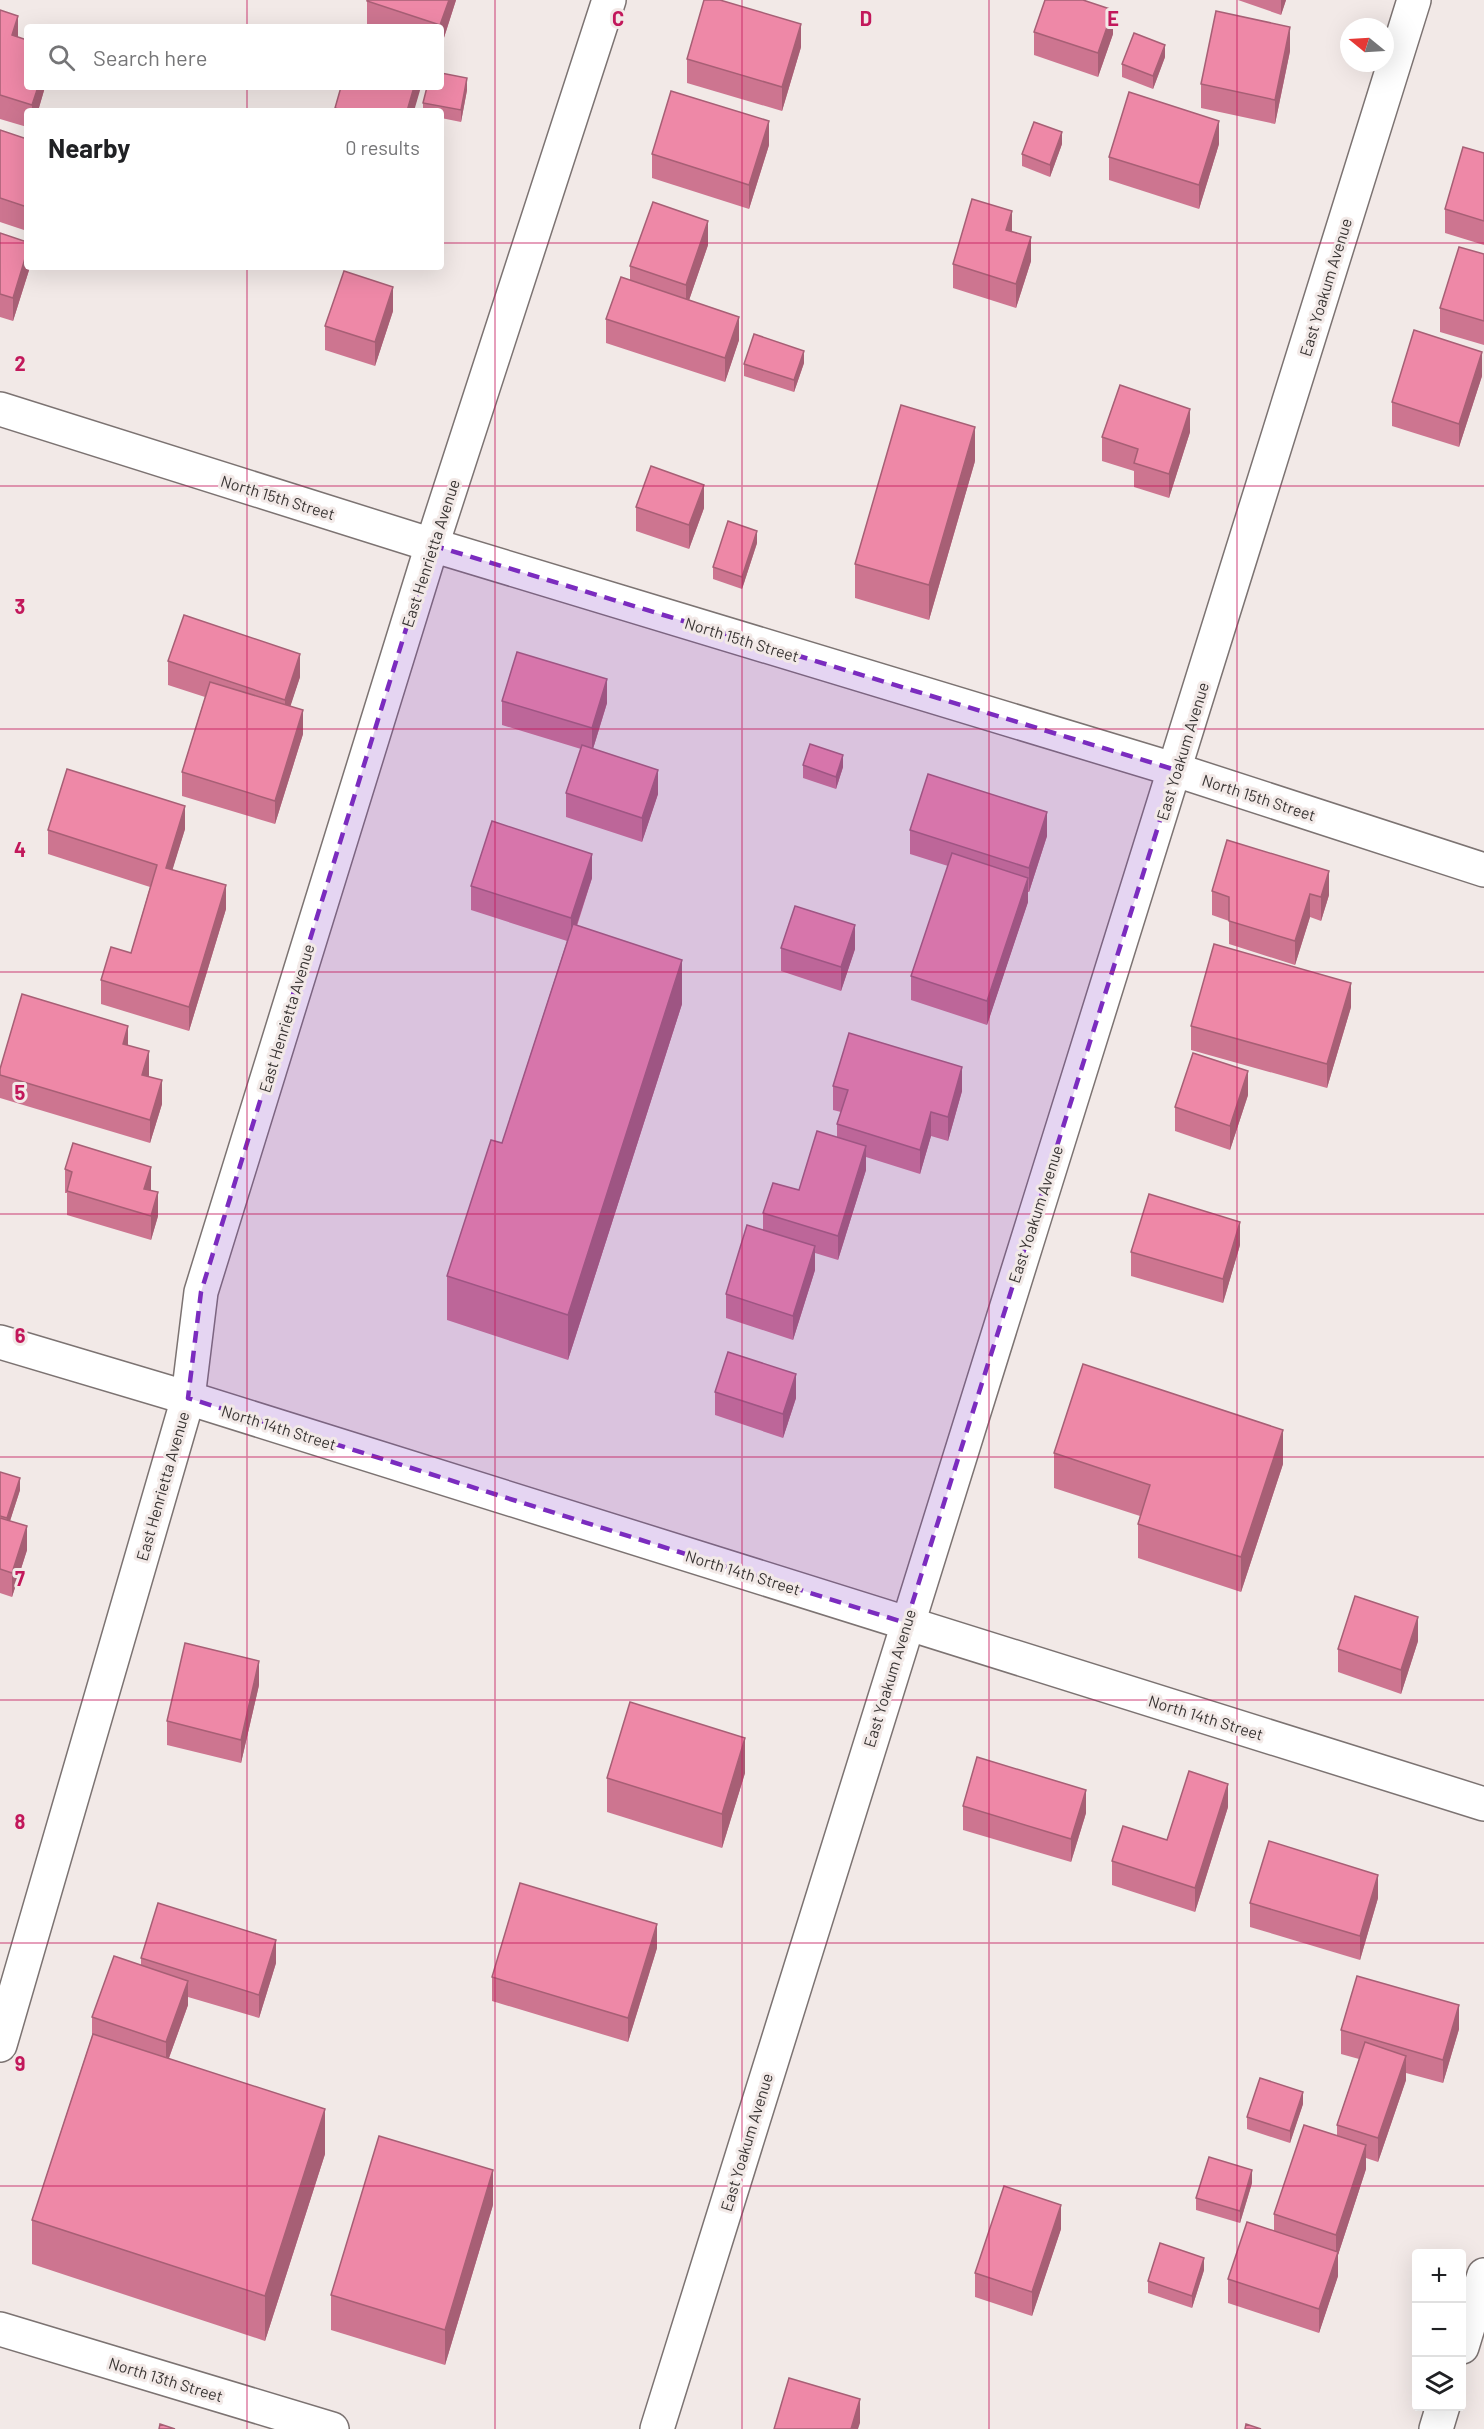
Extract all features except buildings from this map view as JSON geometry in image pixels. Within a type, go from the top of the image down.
[{"type":"street","name":"East Henrietta Avenue","points":[[0,2045],[188,1398],[201,1292],[432,545],[609,0]]},
{"type":"street","name":"East Yoakum Avenue","points":[[657,2429],[906,1623],[1176,770],[1414,0]]},
{"type":"street","name":"North 15th Street","points":[[0,410],[432,545],[1176,770],[1484,870]]},
{"type":"street","name":"North 14th Street","points":[[0,1342],[188,1398],[1484,1804]]},
{"type":"street","points":[[1466,2331],[1484,2275]]},
{"type":"street","name":"North 13th Street","points":[[0,2329],[332,2429]]},
{"type":"street","points":[[1436,2429],[1441,2411]]},
{"type":"highlighted area","points":[[432,545],[1176,770],[906,1623],[188,1398],[201,1292]]}]
